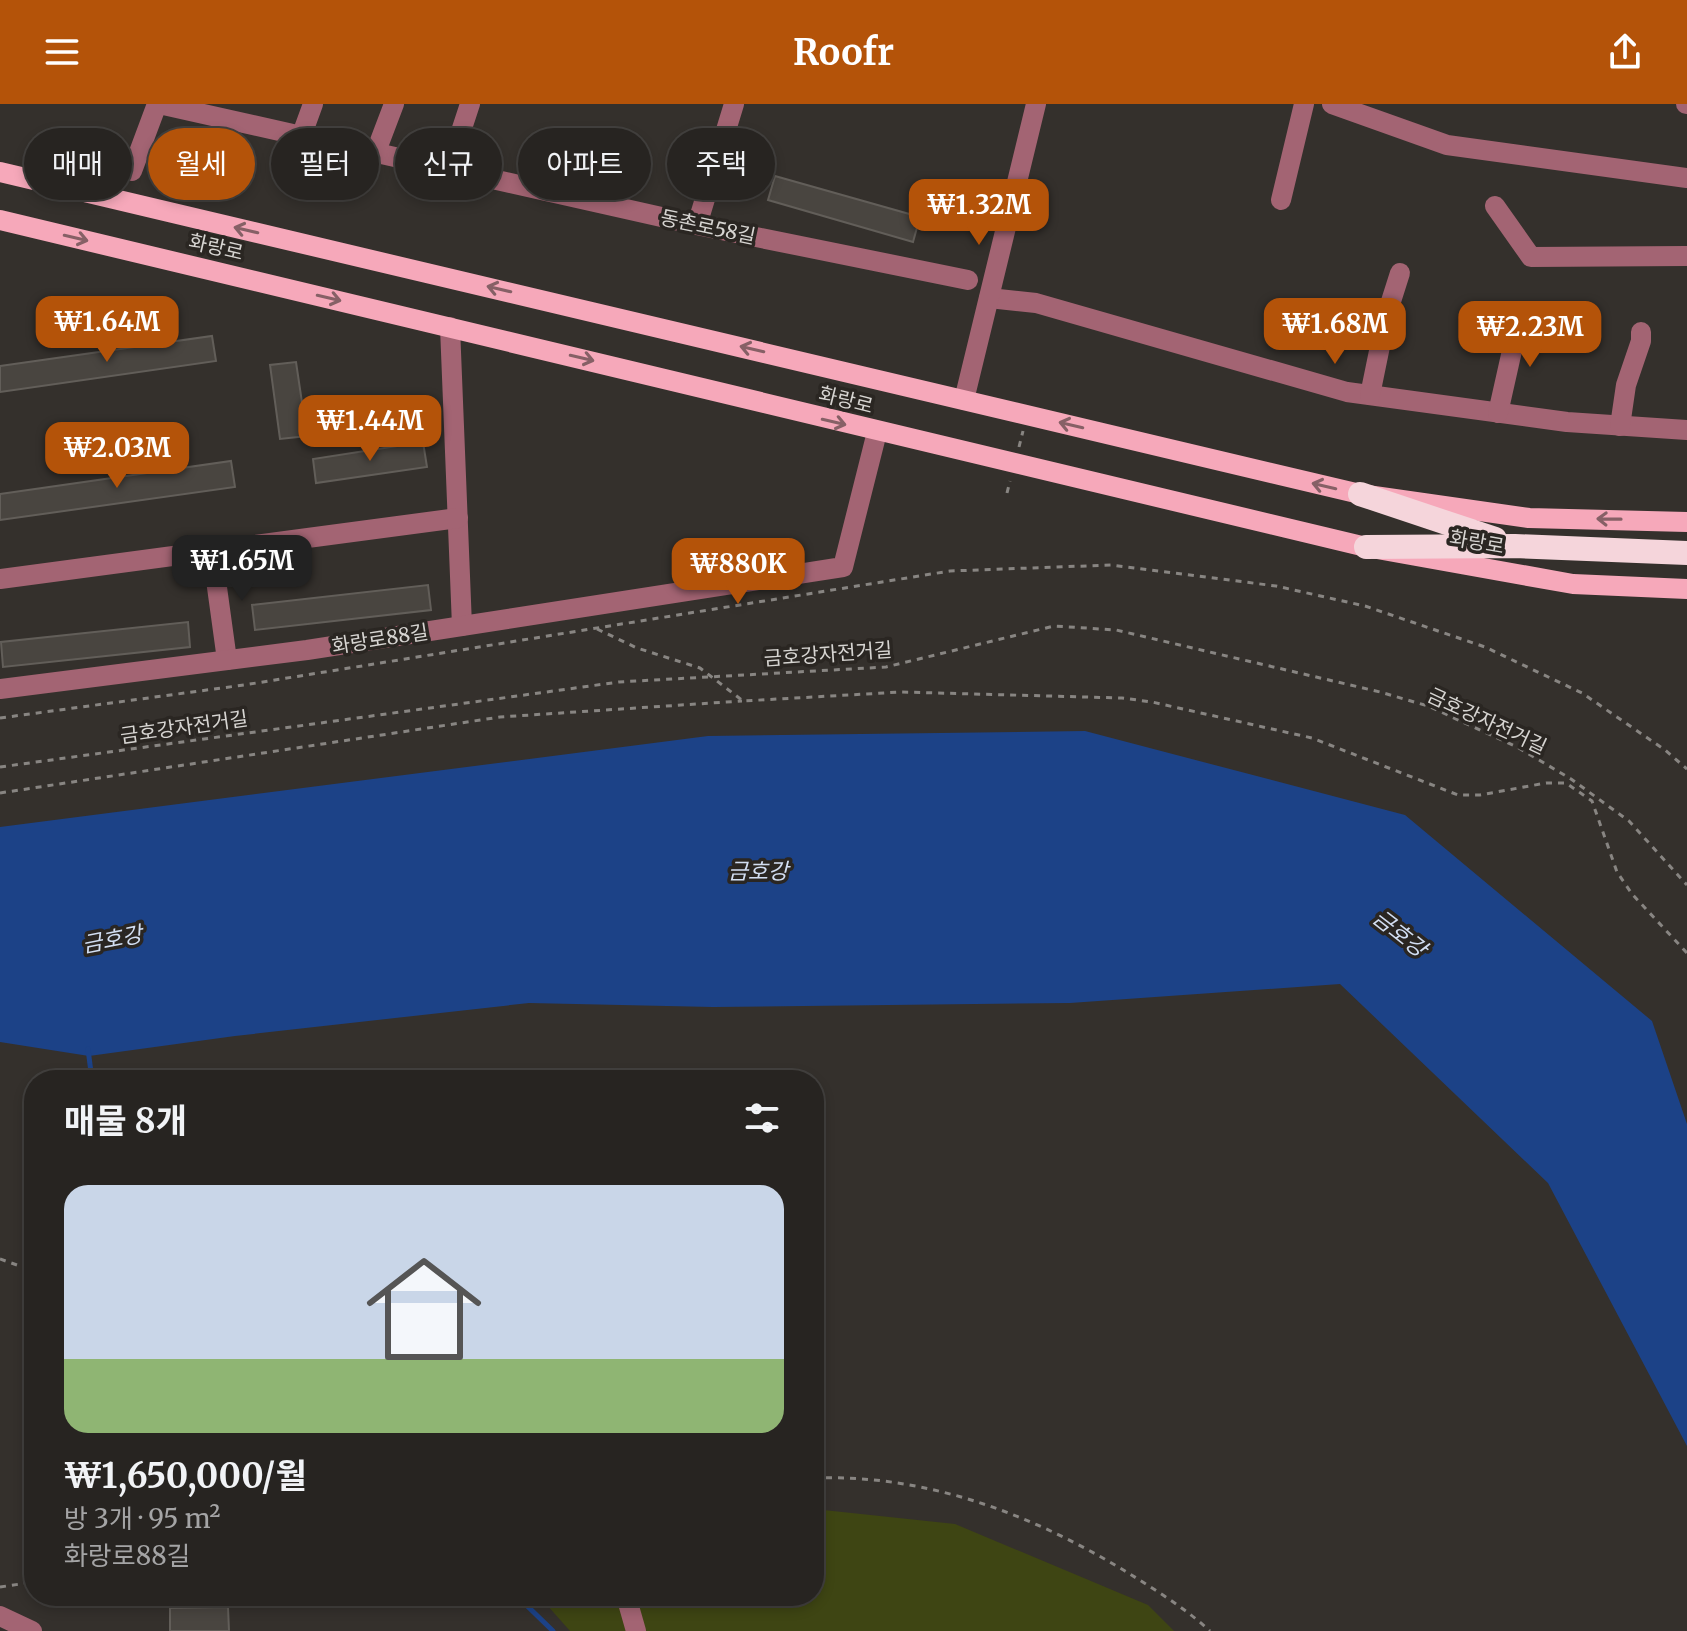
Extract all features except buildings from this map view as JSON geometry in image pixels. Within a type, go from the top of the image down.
[{"type":"highway","points":[[1360,494],[1515,546]]},
{"type":"highway","points":[[1366,547],[1515,546],[1687,553]]},
{"type":"main road","name":"화랑로","points":[[0,172],[1360,494],[1529,518],[1687,522]]},
{"type":"main road","name":"화랑로","points":[[0,220],[1366,547],[1573,584],[1687,589]]},
{"type":"street","name":"동촌로58길","points":[[158,104],[231,112],[276,128]]},
{"type":"street","points":[[132,171],[158,104]]},
{"type":"street","points":[[304,128],[313,104]]},
{"type":"street","points":[[379,143],[394,104]]},
{"type":"street","points":[[462,128],[470,104]]},
{"type":"street","points":[[697,225],[734,104]]},
{"type":"street","points":[[964,400],[1036,104]]},
{"type":"street","points":[[1281,200],[1304,104]]},
{"type":"street","points":[[1332,104],[1447,145],[1687,178]]},
{"type":"street","name":"동촌로58길","points":[[502,183],[968,280]]},
{"type":"street","points":[[1495,206],[1531,257],[1687,256]]},
{"type":"street","points":[[1370,395],[1386,317],[1400,273]]},
{"type":"street","points":[[989,298],[1036,303],[1347,392],[1498,413],[1687,430]]},
{"type":"street","points":[[1498,413],[1520,315]]},
{"type":"street","points":[[450,327],[462,626]]},
{"type":"street","points":[[1620,426],[1626,385],[1641,341],[1641,332]]},
{"type":"street","name":"화랑로88길","points":[[0,689],[462,626],[843,567],[877,432]]},
{"type":"street","points":[[0,579],[458,518]]},
{"type":"street","points":[[212,551],[227,660]]},
{"type":"street","points":[[629,1606],[636,1631]]},
{"type":"street","points":[[0,1616],[32,1631]]},
{"type":"path","points":[[1018,449],[1025,420]]},
{"type":"path","points":[[1007,493],[1011,479]]},
{"type":"path","points":[[0,718],[244,685],[950,571],[1111,565],[1276,586],[1365,606],[1485,647],[1582,693],[1665,750],[1687,769]]},
{"type":"path","name":"금호강자전거길","points":[[0,767],[619,682],[886,667],[1054,626],[1116,630],[1380,692],[1453,717],[1517,747],[1571,779],[1629,821],[1687,885]]},
{"type":"path","points":[[597,629],[637,648],[700,668],[743,701]]},
{"type":"path","points":[[0,793],[500,717],[901,692],[1122,698],[1312,738],[1458,795],[1480,795],[1546,783],[1566,783],[1592,801],[1617,872],[1632,894],[1687,953]]},
{"type":"path","points":[[0,1259],[24,1267]]},
{"type":"path","points":[[824,1479],[904,1484],[945,1492],[1040,1524],[1096,1553],[1152,1588],[1210,1631]]},
{"type":"path","points":[[0,1587],[24,1583]]},
{"type":"green space","points":[[824,1510],[955,1524],[1148,1605],[1174,1631],[570,1631],[548,1606],[824,1606]]},
{"type":"water","name":"금호강","points":[[1085,731],[1405,815],[1652,1021],[1687,1124],[1687,1446],[1548,1183],[1340,984],[1070,1003],[713,1007],[529,1003],[89,1056],[0,1042],[0,827],[708,736]]},
{"type":"waterway","points":[[88,1049],[91,1070]]},
{"type":"waterway","points":[[527,1606],[553,1631]]}]
